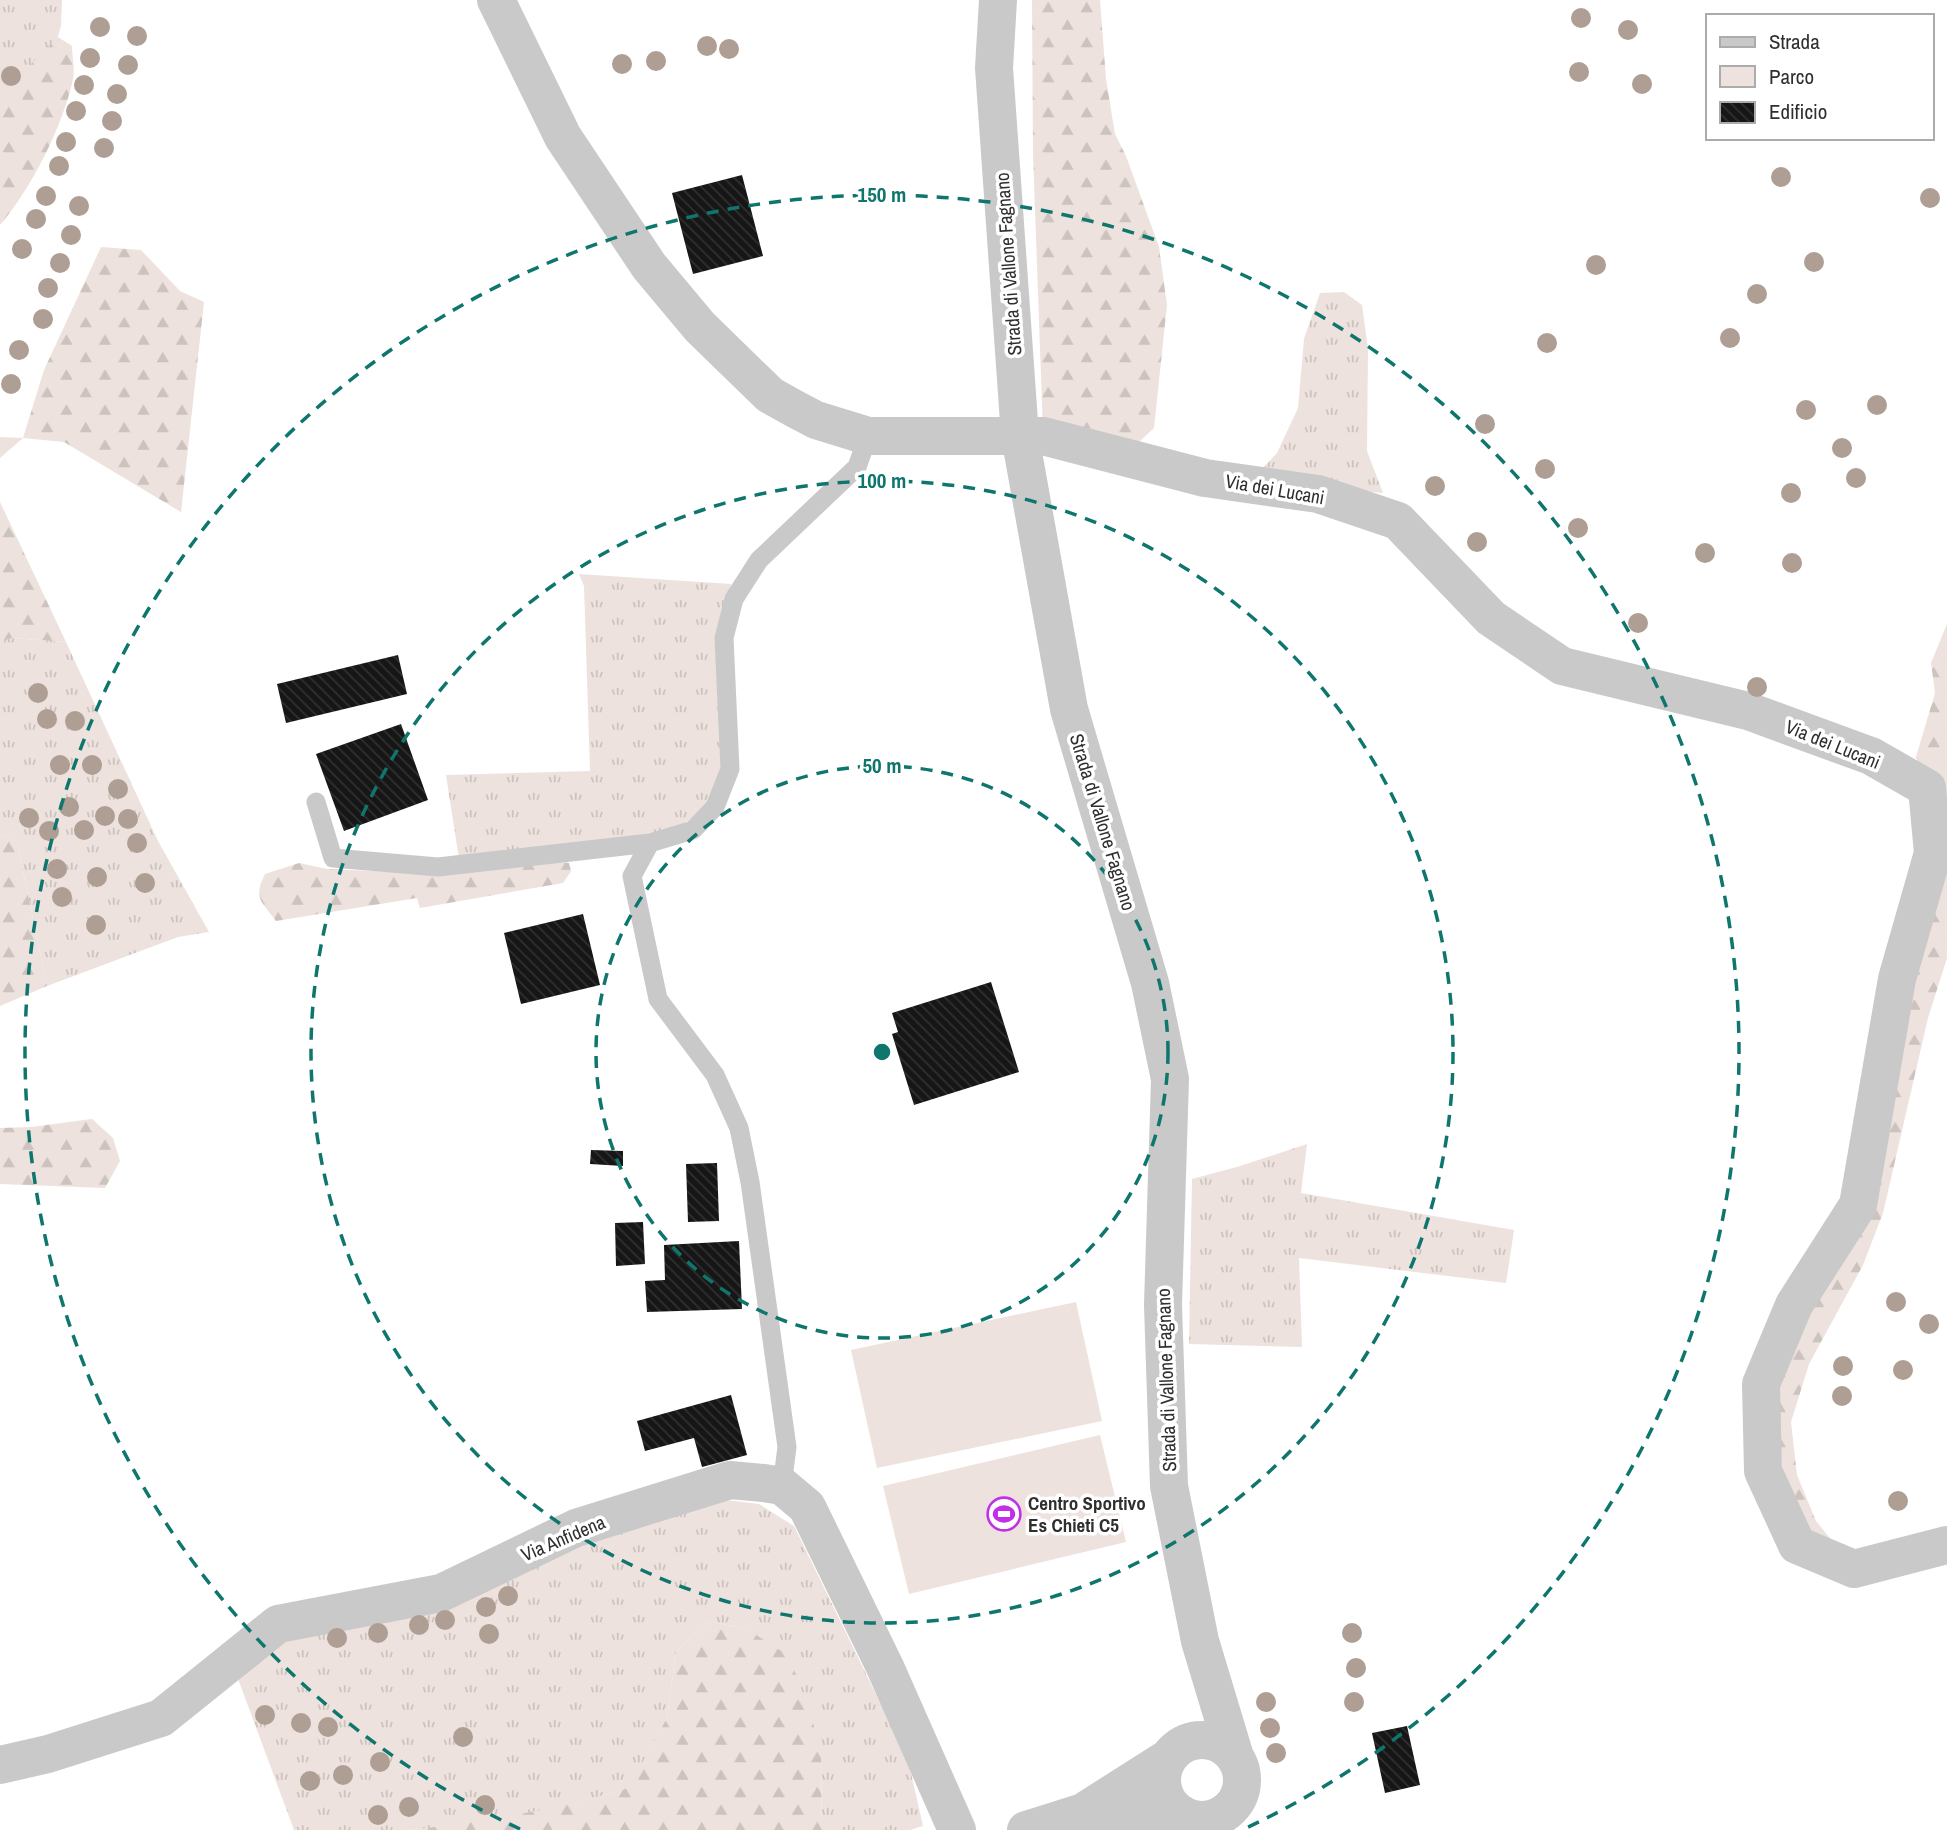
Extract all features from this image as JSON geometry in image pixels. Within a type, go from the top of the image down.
[{"type":"street","points":[[496,0],[563,137],[649,266],[700,327],[770,395],[816,421],[868,436],[1020,436]]},
{"type":"street","name":"Strada di Vallone Fagnano","points":[[998,0],[994,68],[1020,436],[1069,709],[1150,983],[1170,1079],[1163,1306],[1169,1486],[1200,1641],[1238,1772],[1249,1830]]},
{"type":"street","name":"Via dei Lucani","points":[[1020,436],[1043,436],[1205,478],[1318,494],[1398,521],[1491,618],[1562,666],[1748,710],[1871,755],[1927,788],[1933,853],[1897,979],[1858,1205],[1794,1305],[1761,1384],[1763,1471],[1797,1545],[1854,1569],[1947,1545]]},
{"type":"street","name":"Via Anfidena","points":[[0,1765],[48,1754],[161,1718],[278,1624],[441,1593],[576,1528],[730,1480],[782,1486]]},
{"type":"street","points":[[782,1486],[807,1507],[885,1667],[957,1830]]},
{"type":"street","name":"Strada di Vallone Fagnano","points":[[1174,1752],[1194,1711],[1200,1641]]},
{"type":"street","points":[[1026,1830],[1083,1812],[1191,1741],[1215,1742],[1227,1748],[1238,1772],[1237,1799],[1219,1816],[1207,1820],[1083,1812]]},
{"type":"street","points":[[1174,1752],[1163,1769],[1164,1794],[1170,1805],[1194,1821]]},
{"type":"lane","points":[[316,802],[333,859],[438,867],[650,843],[693,830],[715,807],[730,769],[724,638],[734,599],[759,560],[857,467],[868,436]]},
{"type":"lane","points":[[650,843],[632,876],[657,999],[715,1075],[739,1128],[750,1182],[787,1447],[782,1486]]},
{"type":"green space","points":[[0,0],[62,0],[61,26],[46,77],[0,122]]},
{"type":"green space","points":[[1032,0],[1100,0],[1106,79],[1115,134],[1126,156],[1159,247],[1167,305],[1154,428],[1126,454],[1043,432],[1033,154]]},
{"type":"green space","points":[[58,37],[72,46],[74,75],[62,117],[34,175],[0,225],[0,95]]},
{"type":"green space","points":[[101,247],[141,250],[180,291],[204,302],[181,512],[64,442],[23,438],[44,370]]},
{"type":"green space","points":[[1344,292],[1362,305],[1368,349],[1367,451],[1383,493],[1252,480],[1277,453],[1298,408],[1304,339],[1320,293]]},
{"type":"green space","points":[[0,437],[23,438],[0,458]]},
{"type":"green space","points":[[0,502],[66,642],[12,638],[0,642]]},
{"type":"green space","points":[[579,574],[731,584],[721,631],[721,781],[703,812],[676,828],[624,841],[459,859],[446,775],[590,771],[584,586]]},
{"type":"green space","points":[[1947,624],[1947,958],[1928,1018],[1883,1213],[1863,1265],[1809,1364],[1791,1422],[1797,1475],[1816,1521],[1842,1553],[1792,1519],[1770,1400],[1794,1333],[1862,1208],[1925,778],[1916,757],[1935,693],[1931,663]]},
{"type":"green space","points":[[12,638],[66,642],[158,841],[209,932],[178,937],[47,986],[17,842],[0,835],[0,642]]},
{"type":"green space","points":[[0,835],[17,842],[47,986],[0,1006]]},
{"type":"green space","points":[[554,861],[569,863],[571,871],[563,883],[420,908],[417,898],[276,921],[259,894],[265,874],[299,863],[327,869],[419,873]]},
{"type":"green space","points":[[92,1119],[113,1138],[120,1161],[105,1188],[0,1184],[0,1128]]},
{"type":"green space","points":[[1307,1144],[1301,1193],[1514,1230],[1506,1283],[1299,1258],[1302,1347],[1189,1344],[1192,1179]]},
{"type":"green space","points":[[1076,1302],[1102,1421],[877,1468],[851,1350]]},
{"type":"green space","name":"Centro Sportivo Es Chieti C5","points":[[1100,1435],[1126,1542],[909,1594],[883,1486]]},
{"type":"green space","points":[[692,1496],[759,1504],[794,1526],[908,1760],[923,1826],[910,1830],[822,1830],[821,1752],[747,1629],[709,1621],[676,1652],[667,1718],[629,1788],[547,1810],[463,1825],[407,1830],[294,1830],[234,1668],[277,1634]]},
{"type":"green space","points":[[709,1621],[747,1629],[789,1656],[810,1712],[821,1752],[822,1830],[408,1830],[519,1814],[628,1788],[667,1718],[676,1652]]},
{"type":"building","points":[[742,175],[763,256],[693,274],[672,193]]},
{"type":"building","points":[[398,655],[407,694],[286,723],[277,684]]},
{"type":"building","points":[[401,724],[428,800],[344,831],[316,754]]},
{"type":"building","points":[[583,914],[600,985],[521,1004],[504,933]]},
{"type":"building","points":[[991,982],[1019,1072],[914,1105],[892,1034],[898,1032],[892,1013]]},
{"type":"building","points":[[591,1150],[623,1151],[623,1166],[590,1164]]},
{"type":"building","points":[[717,1163],[719,1221],[688,1222],[686,1164]]},
{"type":"building","points":[[643,1222],[645,1264],[616,1266],[615,1223]]},
{"type":"building","points":[[739,1241],[742,1309],[647,1312],[645,1281],[665,1280],[664,1245]]},
{"type":"building","points":[[731,1395],[747,1455],[702,1467],[694,1438],[645,1451],[637,1421]]},
{"type":"building","points":[[1407,1726],[1420,1785],[1385,1793],[1372,1733]]},
{"type":"place","name":"Centro Sportivo Es Chieti C5","points":[[1004,1514]]}]
